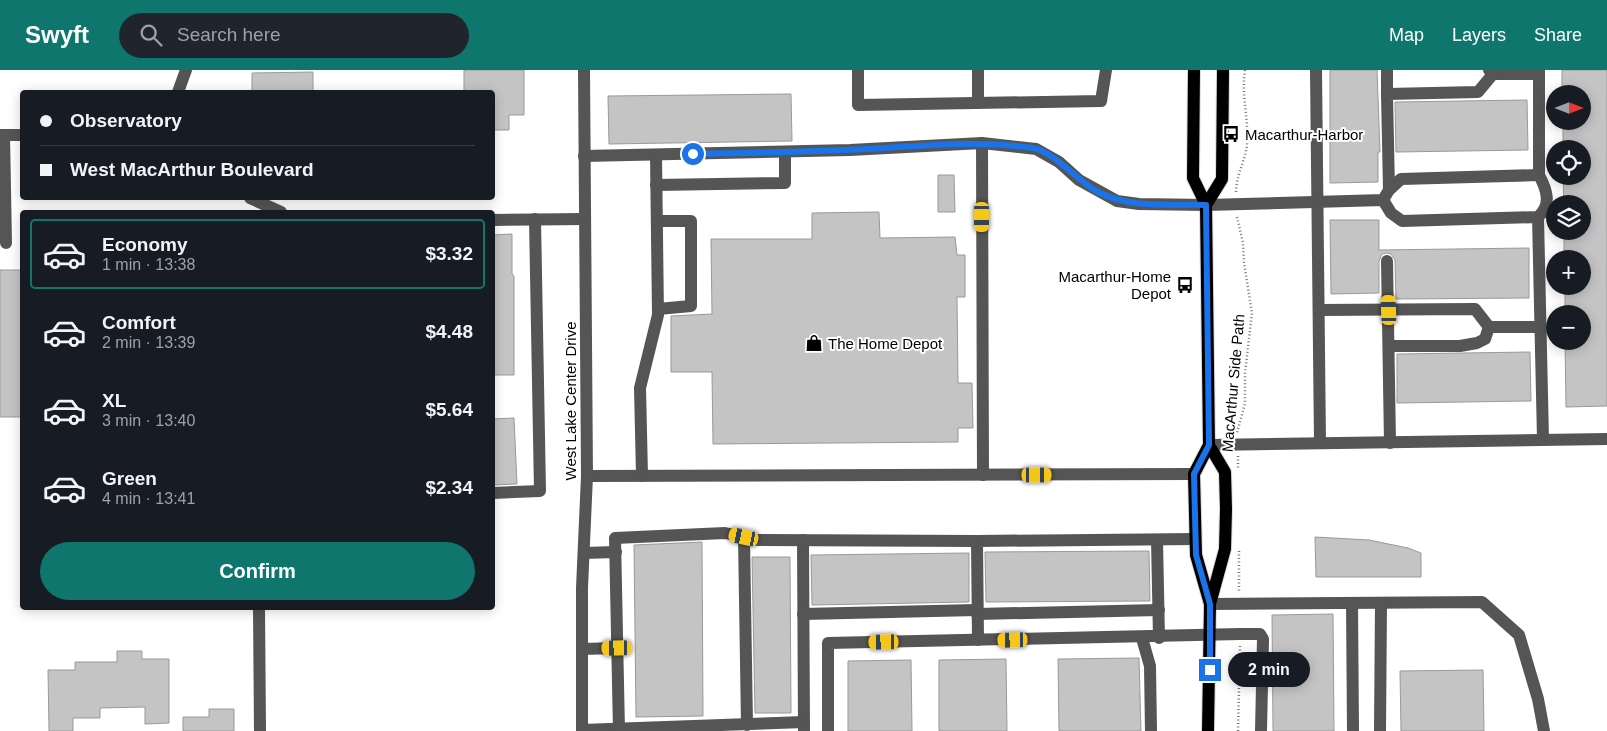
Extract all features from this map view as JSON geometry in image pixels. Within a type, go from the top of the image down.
[{"type":"main road","points":[[1194,70],[1193,178],[1206,205],[1209,445],[1194,474],[1196,555],[1210,604],[1211,636],[1208,731]]},
{"type":"main road","points":[[1206,205],[1222,179],[1223,70]]},
{"type":"main road","points":[[1209,445],[1225,472],[1226,509],[1225,549],[1210,604]]},
{"type":"street","points":[[179,90],[186,70]]},
{"type":"street","name":"West Lake Center Drive","points":[[582,730],[582,649],[587,476],[584,70]]},
{"type":"street","points":[[858,70],[858,105],[1101,101],[1106,70]]},
{"type":"street","points":[[978,70],[978,103]]},
{"type":"street","points":[[1316,70],[1320,444]]},
{"type":"street","points":[[1387,70],[1386,195],[1391,213],[1402,221],[1538,217],[1545,211],[1547,199],[1545,186],[1539,175],[1539,72],[1491,72],[1478,92],[1387,94]]},
{"type":"street","points":[[6,243],[2,135],[20,135]]},
{"type":"street","points":[[584,156],[786,152],[982,143],[1036,149],[1059,162],[1079,180],[1118,201],[1139,204],[1237,205],[1318,202],[1386,195],[1401,179],[1539,175]]},
{"type":"street","points":[[982,143],[983,476]]},
{"type":"street","points":[[656,185],[785,183],[786,152]]},
{"type":"street","points":[[642,476],[640,388],[658,309],[656,155]]},
{"type":"street","points":[[254,200],[277,210]]},
{"type":"street","points":[[1538,217],[1543,439]]},
{"type":"street","points":[[495,493],[540,491],[535,219]]},
{"type":"street","points":[[495,220],[585,219]]},
{"type":"street","points":[[657,221],[691,221],[691,306],[658,309]]},
{"type":"street","points":[[1387,261],[1390,443]]},
{"type":"street","points":[[1319,310],[1475,309],[1489,327]]},
{"type":"street","points":[[1489,327],[1540,327]]},
{"type":"street","points":[[1389,346],[1469,345],[1484,339],[1489,327]]},
{"type":"street","points":[[1209,445],[1607,438]]},
{"type":"street","points":[[587,476],[1194,474]]},
{"type":"street","points":[[619,730],[615,538],[726,533],[758,540],[977,541],[1195,539]]},
{"type":"street","points":[[744,537],[747,725]]},
{"type":"street","points":[[582,730],[747,725],[804,727],[803,540]]},
{"type":"street","points":[[1158,540],[1159,638]]},
{"type":"street","points":[[977,541],[978,640]]},
{"type":"street","points":[[584,553],[616,552]]},
{"type":"street","points":[[1210,604],[1482,602],[1496,612],[1519,635],[1538,699],[1544,731]]},
{"type":"street","points":[[1352,603],[1353,731]]},
{"type":"street","points":[[1380,731],[1381,603]]},
{"type":"street","points":[[259,610],[260,731]]},
{"type":"street","points":[[803,614],[1159,610]]},
{"type":"street","points":[[828,731],[828,643],[1159,638],[1240,634],[1260,634],[1263,639],[1261,731]]},
{"type":"street","points":[[1142,638],[1150,666],[1151,731]]},
{"type":"street","points":[[582,649],[617,648]]},
{"type":"path","name":"MacArthur Side Path","points":[[1238,472],[1237,432],[1245,403],[1245,373],[1252,313],[1244,263],[1243,243],[1237,222],[1236,183],[1244,161],[1247,145],[1243,92],[1245,70]]},
{"type":"path","points":[[1239,547],[1240,604]]},
{"type":"path","points":[[1238,731],[1240,634]]},
{"type":"building","points":[[464,70],[524,70],[524,115],[509,115],[509,130],[495,130],[495,90],[464,90]]},
{"type":"building","points":[[1330,70],[1377,70],[1380,152],[1378,152],[1378,182],[1330,183]]},
{"type":"building","points":[[1562,70],[1607,70],[1607,406],[1566,407],[1565,350],[1591,350],[1591,305],[1565,305],[1565,295],[1591,295],[1591,250],[1564,250],[1564,240],[1591,240],[1591,195],[1564,195],[1563,185],[1591,185],[1591,140],[1563,140],[1563,130],[1591,130],[1591,85],[1562,85]]},
{"type":"building","points":[[313,72],[313,90],[252,90],[252,73]]},
{"type":"building","points":[[791,94],[792,141],[609,144],[608,96]]},
{"type":"building","points":[[1527,100],[1528,150],[1396,152],[1395,102]]},
{"type":"building","points":[[938,175],[954,175],[955,212],[938,212]]},
{"type":"building","name":"The Home Depot","points":[[879,212],[880,238],[955,237],[957,255],[965,255],[965,297],[957,297],[958,383],[972,383],[973,428],[958,428],[958,442],[713,444],[712,372],[671,372],[671,316],[712,314],[711,239],[812,239],[812,213]]},
{"type":"building","points":[[1330,220],[1379,220],[1379,250],[1529,248],[1529,298],[1396,299],[1395,260],[1391,254],[1387,253],[1382,254],[1379,261],[1379,293],[1331,294]]},
{"type":"building","points":[[512,234],[514,375],[495,375],[495,235]]},
{"type":"building","points":[[0,270],[20,270],[20,417],[0,417]]},
{"type":"building","points":[[1530,352],[1531,401],[1397,403],[1397,354]]},
{"type":"building","points":[[514,418],[517,484],[495,485],[495,419]]},
{"type":"building","points":[[1315,537],[1369,540],[1408,548],[1421,553],[1421,577],[1316,577]]},
{"type":"building","points":[[702,542],[703,716],[636,717],[634,545]]},
{"type":"building","points":[[1149,551],[1150,601],[986,602],[985,552]]},
{"type":"building","points":[[969,553],[969,602],[812,605],[811,555]]},
{"type":"building","points":[[752,557],[790,557],[791,713],[755,713]]},
{"type":"building","points":[[1333,614],[1334,731],[1273,731],[1272,615]]},
{"type":"building","points":[[117,651],[142,651],[142,659],[169,659],[169,723],[145,724],[145,707],[100,708],[100,718],[73,718],[73,731],[49,731],[48,670],[75,670],[75,662],[117,662]]},
{"type":"building","points":[[1139,658],[1141,731],[1059,731],[1058,659]]},
{"type":"building","points":[[1006,659],[1007,731],[939,731],[939,660]]},
{"type":"building","points":[[911,660],[912,731],[848,731],[848,661]]},
{"type":"building","points":[[1483,670],[1484,731],[1401,731],[1400,671]]},
{"type":"building","points":[[209,709],[234,709],[234,731],[183,731],[183,717],[209,717]]},
{"type":"place","name":"Macarthur-Harbor","points":[[1231,134]]},
{"type":"place","name":"Macarthur-Home Depot","points":[[1185,285]]},
{"type":"place","name":"The Home Depot","points":[[814,343]]},
{"type":"route","points":[[693,154],[850,150],[982,143],[1036,149],[1059,162],[1079,180],[1098,192],[1118,201],[1139,204],[1206,205],[1209,445],[1194,474],[1196,555],[1210,604],[1210,670]]}]
